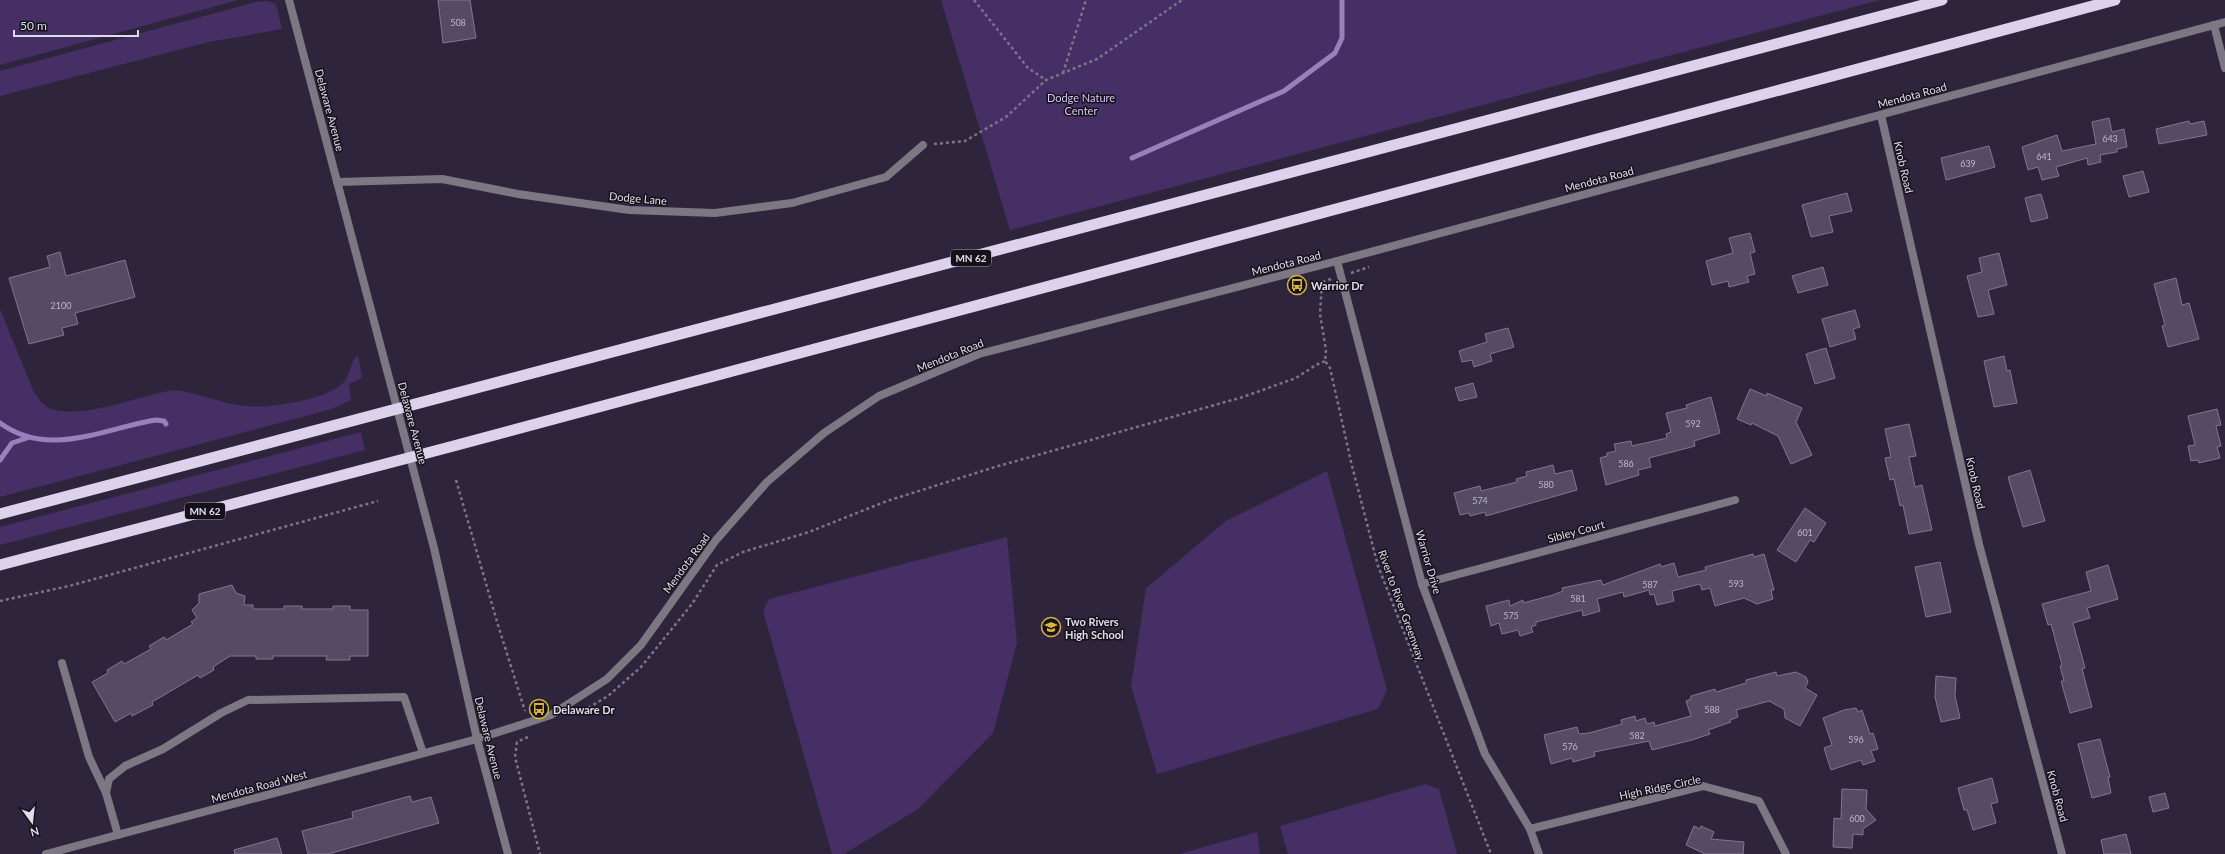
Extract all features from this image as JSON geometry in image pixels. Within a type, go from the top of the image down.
[{"type":"highway","name":"MN 62","points":[[0,514],[398,410],[1942,0]]},
{"type":"highway","name":"MN 62","points":[[0,565],[410,457],[2116,0]]},
{"type":"street","name":"Delaware Avenue","points":[[289,0],[434,548],[477,739],[508,854]]},
{"type":"street","name":"Mendota Road","points":[[477,739],[551,715],[607,679],[641,644],[716,540],[768,482],[824,433],[879,396],[979,354],[1337,261],[2225,22]]},
{"type":"street","points":[[2214,25],[2225,68]]},
{"type":"street","name":"Knob Road","points":[[1881,115],[1979,544],[2062,854]]},
{"type":"street","name":"Dodge Lane","points":[[337,182],[442,179],[518,194],[629,210],[715,213],[792,203],[886,177],[923,144]]},
{"type":"street","name":"Warrior Drive","points":[[1337,261],[1422,584],[1485,754],[1530,829],[1539,854]]},
{"type":"street","name":"Sibley Court","points":[[1422,584],[1735,500]]},
{"type":"street","points":[[62,664],[90,756],[106,793],[118,835]]},
{"type":"street","points":[[106,793],[109,779],[125,766],[163,749],[221,713],[248,700],[404,697],[424,753]]},
{"type":"street","name":"Mendota Road West","points":[[46,854],[477,739]]},
{"type":"street","name":"High Ridge Circle","points":[[1530,829],[1703,786],[1759,801],[1786,854]]},
{"type":"path","points":[[974,0],[1028,68],[1046,80]]},
{"type":"path","points":[[1063,73],[1086,0]]},
{"type":"path","points":[[923,144],[965,141],[1006,117],[1046,80],[1097,59],[1182,0]]},
{"type":"path","name":"River to River Greenway","points":[[1322,282],[1320,314],[1326,350],[1325,361],[1330,368],[1352,466],[1378,566],[1491,854]]},
{"type":"path","points":[[574,716],[608,696],[641,667],[692,604],[717,565],[743,552],[809,532],[887,501],[987,469],[1243,397],[1296,378],[1316,364],[1325,361]]},
{"type":"path","points":[[456,480],[498,625],[524,706]]},
{"type":"path","points":[[0,601],[69,586],[378,501]]},
{"type":"path","points":[[533,734],[517,742],[515,757],[540,854]]},
{"type":"green space","points":[[0,0],[238,0],[0,65]]},
{"type":"green space","name":"Dodge Nature Center","points":[[941,0],[1880,0],[1010,230]]},
{"type":"green space","points":[[266,1],[276,4],[282,29],[209,42],[0,96],[0,71],[256,2]]},
{"type":"green space","points":[[0,309],[33,390],[43,404],[52,409],[64,412],[112,406],[173,390],[191,393],[236,405],[255,407],[281,405],[309,399],[334,390],[345,381],[355,358],[358,355],[362,378],[349,384],[351,400],[332,409],[0,497]]},
{"type":"green space","points":[[361,432],[365,450],[0,545],[0,527]]},
{"type":"green space","points":[[1327,471],[1387,690],[1378,709],[1157,774],[1131,686],[1146,588],[1226,521]]},
{"type":"green space","points":[[1007,537],[1017,643],[993,733],[918,809],[844,854],[832,854],[763,611],[769,599]]},
{"type":"green space","points":[[1426,784],[1439,789],[1457,854],[1288,854],[1280,826]]},
{"type":"green space","points":[[1257,832],[1260,854],[1179,854]]},
{"type":"building","points":[[438,0],[470,0],[476,38],[443,43]]},
{"type":"building","points":[[2109,118],[2112,132],[2124,129],[2127,147],[2117,149],[2117,152],[2100,155],[2101,162],[2088,165],[2087,158],[2056,167],[2059,176],[2042,180],[2038,167],[2028,170],[2022,147],[2057,135],[2062,151],[2096,144],[2092,122]]},
{"type":"building","points":[[2189,121],[2190,124],[2204,121],[2207,135],[2159,144],[2156,129]]},
{"type":"building","points":[[1989,146],[1995,167],[1946,180],[1941,158]]},
{"type":"building","points":[[2143,171],[2149,192],[2129,197],[2123,176]]},
{"type":"building","points":[[1847,193],[1852,211],[1829,216],[1833,232],[1811,237],[1802,205]]},
{"type":"building","points":[[2041,194],[2048,218],[2031,222],[2025,198]]},
{"type":"building","points":[[1750,233],[1755,252],[1750,253],[1755,274],[1747,276],[1749,282],[1729,287],[1728,281],[1712,285],[1706,261],[1733,253],[1729,238]]},
{"type":"building","points":[[60,252],[66,276],[125,260],[135,297],[75,313],[78,324],[62,328],[64,335],[29,344],[9,278],[50,267],[47,256]]},
{"type":"building","points":[[1999,253],[2007,285],[1988,290],[1994,314],[1978,317],[1967,276],[1982,272],[1979,258]]},
{"type":"building","points":[[1823,267],[1828,285],[1798,293],[1792,276]]},
{"type":"building","points":[[2176,278],[2182,305],[2189,303],[2199,339],[2168,347],[2162,326],[2165,325],[2154,284]]},
{"type":"building","points":[[1855,310],[1860,327],[1853,329],[1856,339],[1830,347],[1822,319]]},
{"type":"building","points":[[1508,328],[1514,347],[1490,354],[1492,361],[1474,367],[1472,360],[1462,362],[1459,351],[1487,342],[1485,334]]},
{"type":"building","points":[[1826,348],[1835,378],[1815,384],[1806,354]]},
{"type":"building","points":[[2004,356],[2007,371],[2010,370],[2017,403],[1994,407],[1984,361]]},
{"type":"building","points":[[1473,383],[1477,397],[1459,401],[1455,388]]},
{"type":"building","points":[[1750,389],[1767,396],[1767,393],[1802,408],[1796,422],[1812,455],[1791,464],[1778,436],[1752,423],[1751,425],[1737,419]]},
{"type":"building","points":[[1711,397],[1720,433],[1694,441],[1695,446],[1649,458],[1651,467],[1638,470],[1639,475],[1606,485],[1600,458],[1607,456],[1607,453],[1616,451],[1614,444],[1631,441],[1632,446],[1667,438],[1666,434],[1671,432],[1666,413],[1687,408],[1686,405]]},
{"type":"building","points":[[2217,409],[2221,425],[2216,426],[2221,446],[2217,447],[2220,458],[2199,463],[2198,460],[2191,461],[2188,446],[2195,445],[2188,416]]},
{"type":"building","points":[[1909,424],[1916,456],[1909,457],[1915,487],[1922,485],[1932,530],[1909,534],[1903,505],[1900,506],[1894,479],[1890,480],[1885,458],[1891,457],[1885,429]]},
{"type":"building","points":[[1553,465],[1555,474],[1572,470],[1577,490],[1486,516],[1485,512],[1470,516],[1469,513],[1460,515],[1454,493],[1480,486],[1481,491],[1517,482],[1516,479],[1527,476],[1526,472]]},
{"type":"building","points":[[2030,470],[2045,521],[2023,527],[2008,477]]},
{"type":"building","points":[[1805,508],[1826,523],[1814,542],[1810,540],[1796,562],[1777,550]]},
{"type":"building","points":[[1753,554],[1754,557],[1764,554],[1774,590],[1771,590],[1773,599],[1757,604],[1744,598],[1715,606],[1710,588],[1702,590],[1700,584],[1672,591],[1674,601],[1657,605],[1654,594],[1650,595],[1649,590],[1624,597],[1623,592],[1597,599],[1600,611],[1583,616],[1582,610],[1536,622],[1536,625],[1531,627],[1533,632],[1520,636],[1518,630],[1502,634],[1499,623],[1491,626],[1486,606],[1509,600],[1510,606],[1523,600],[1523,603],[1553,595],[1563,591],[1562,588],[1601,580],[1603,585],[1660,564],[1661,567],[1674,563],[1678,577],[1706,570],[1705,567]]},
{"type":"building","points":[[1940,562],[1951,612],[1926,617],[1915,567]]},
{"type":"building","points":[[2108,565],[2118,599],[2087,608],[2090,618],[2073,623],[2085,668],[2082,669],[2092,707],[2070,713],[2061,681],[2064,681],[2060,666],[2062,665],[2051,624],[2048,625],[2042,604],[2091,591],[2086,572]]},
{"type":"building","points":[[232,585],[236,593],[245,596],[244,605],[253,605],[253,609],[284,609],[284,606],[302,606],[302,609],[333,609],[333,606],[350,606],[350,610],[368,610],[368,656],[350,656],[350,660],[326,660],[327,656],[273,656],[273,659],[256,659],[256,656],[230,656],[213,667],[214,670],[200,678],[198,675],[152,702],[153,705],[132,716],[131,713],[115,722],[92,682],[108,673],[107,670],[122,661],[124,664],[151,649],[149,646],[164,637],[166,640],[193,624],[191,622],[197,618],[192,610],[199,603],[199,594]]},
{"type":"building","points":[[1776,672],[1777,676],[1796,672],[1806,677],[1808,682],[1805,688],[1817,695],[1800,726],[1785,718],[1784,709],[1769,701],[1736,710],[1738,717],[1730,720],[1731,722],[1708,730],[1710,734],[1692,740],[1652,750],[1649,741],[1594,752],[1595,756],[1573,762],[1572,758],[1551,764],[1544,735],[1577,727],[1579,734],[1589,733],[1622,724],[1621,720],[1635,716],[1636,721],[1645,718],[1647,724],[1654,722],[1655,726],[1691,716],[1686,701],[1691,699],[1691,696],[1715,689],[1716,692],[1746,683],[1746,680]]},
{"type":"building","points":[[1936,676],[1956,678],[1955,696],[1960,718],[1941,722],[1935,697]]},
{"type":"building","points":[[1856,708],[1858,712],[1862,710],[1870,734],[1873,733],[1878,749],[1871,751],[1875,761],[1863,765],[1861,760],[1831,770],[1824,748],[1832,745],[1823,718],[1844,710]]},
{"type":"building","points":[[2100,739],[2110,777],[2108,777],[2111,793],[2092,798],[2078,744]]},
{"type":"building","points":[[1992,778],[1998,802],[1991,804],[1996,823],[1973,830],[1967,810],[1964,810],[1958,788]]},
{"type":"building","points":[[1842,789],[1867,790],[1866,809],[1876,820],[1863,829],[1863,835],[1853,834],[1852,848],[1833,847],[1834,818],[1841,819]]},
{"type":"building","points":[[2165,793],[2169,808],[2153,812],[2149,797]]},
{"type":"building","points":[[410,796],[412,802],[431,797],[439,823],[328,854],[308,854],[302,831],[353,818],[352,812]]},
{"type":"building","points":[[1694,826],[1700,829],[1701,826],[1714,832],[1711,839],[1744,842],[1743,854],[1705,854],[1686,845]]},
{"type":"building","points":[[2126,834],[2131,854],[2104,854],[2101,840]]},
{"type":"building","points":[[277,838],[282,854],[235,854],[234,850]]},
{"type":"waterway","points":[[1132,158],[1284,91],[1335,53],[1342,38],[1342,0]]},
{"type":"waterway","points":[[0,423],[19,434],[38,439],[57,440],[97,434],[156,420],[164,421],[166,424]]},
{"type":"waterway","points":[[0,460],[12,443],[27,438]]},
{"type":"place","name":"Warrior Dr","points":[[1297,285]]},
{"type":"place","name":"Two Rivers High School","points":[[1051,627]]},
{"type":"place","name":"Delaware Dr","points":[[539,709]]}]
